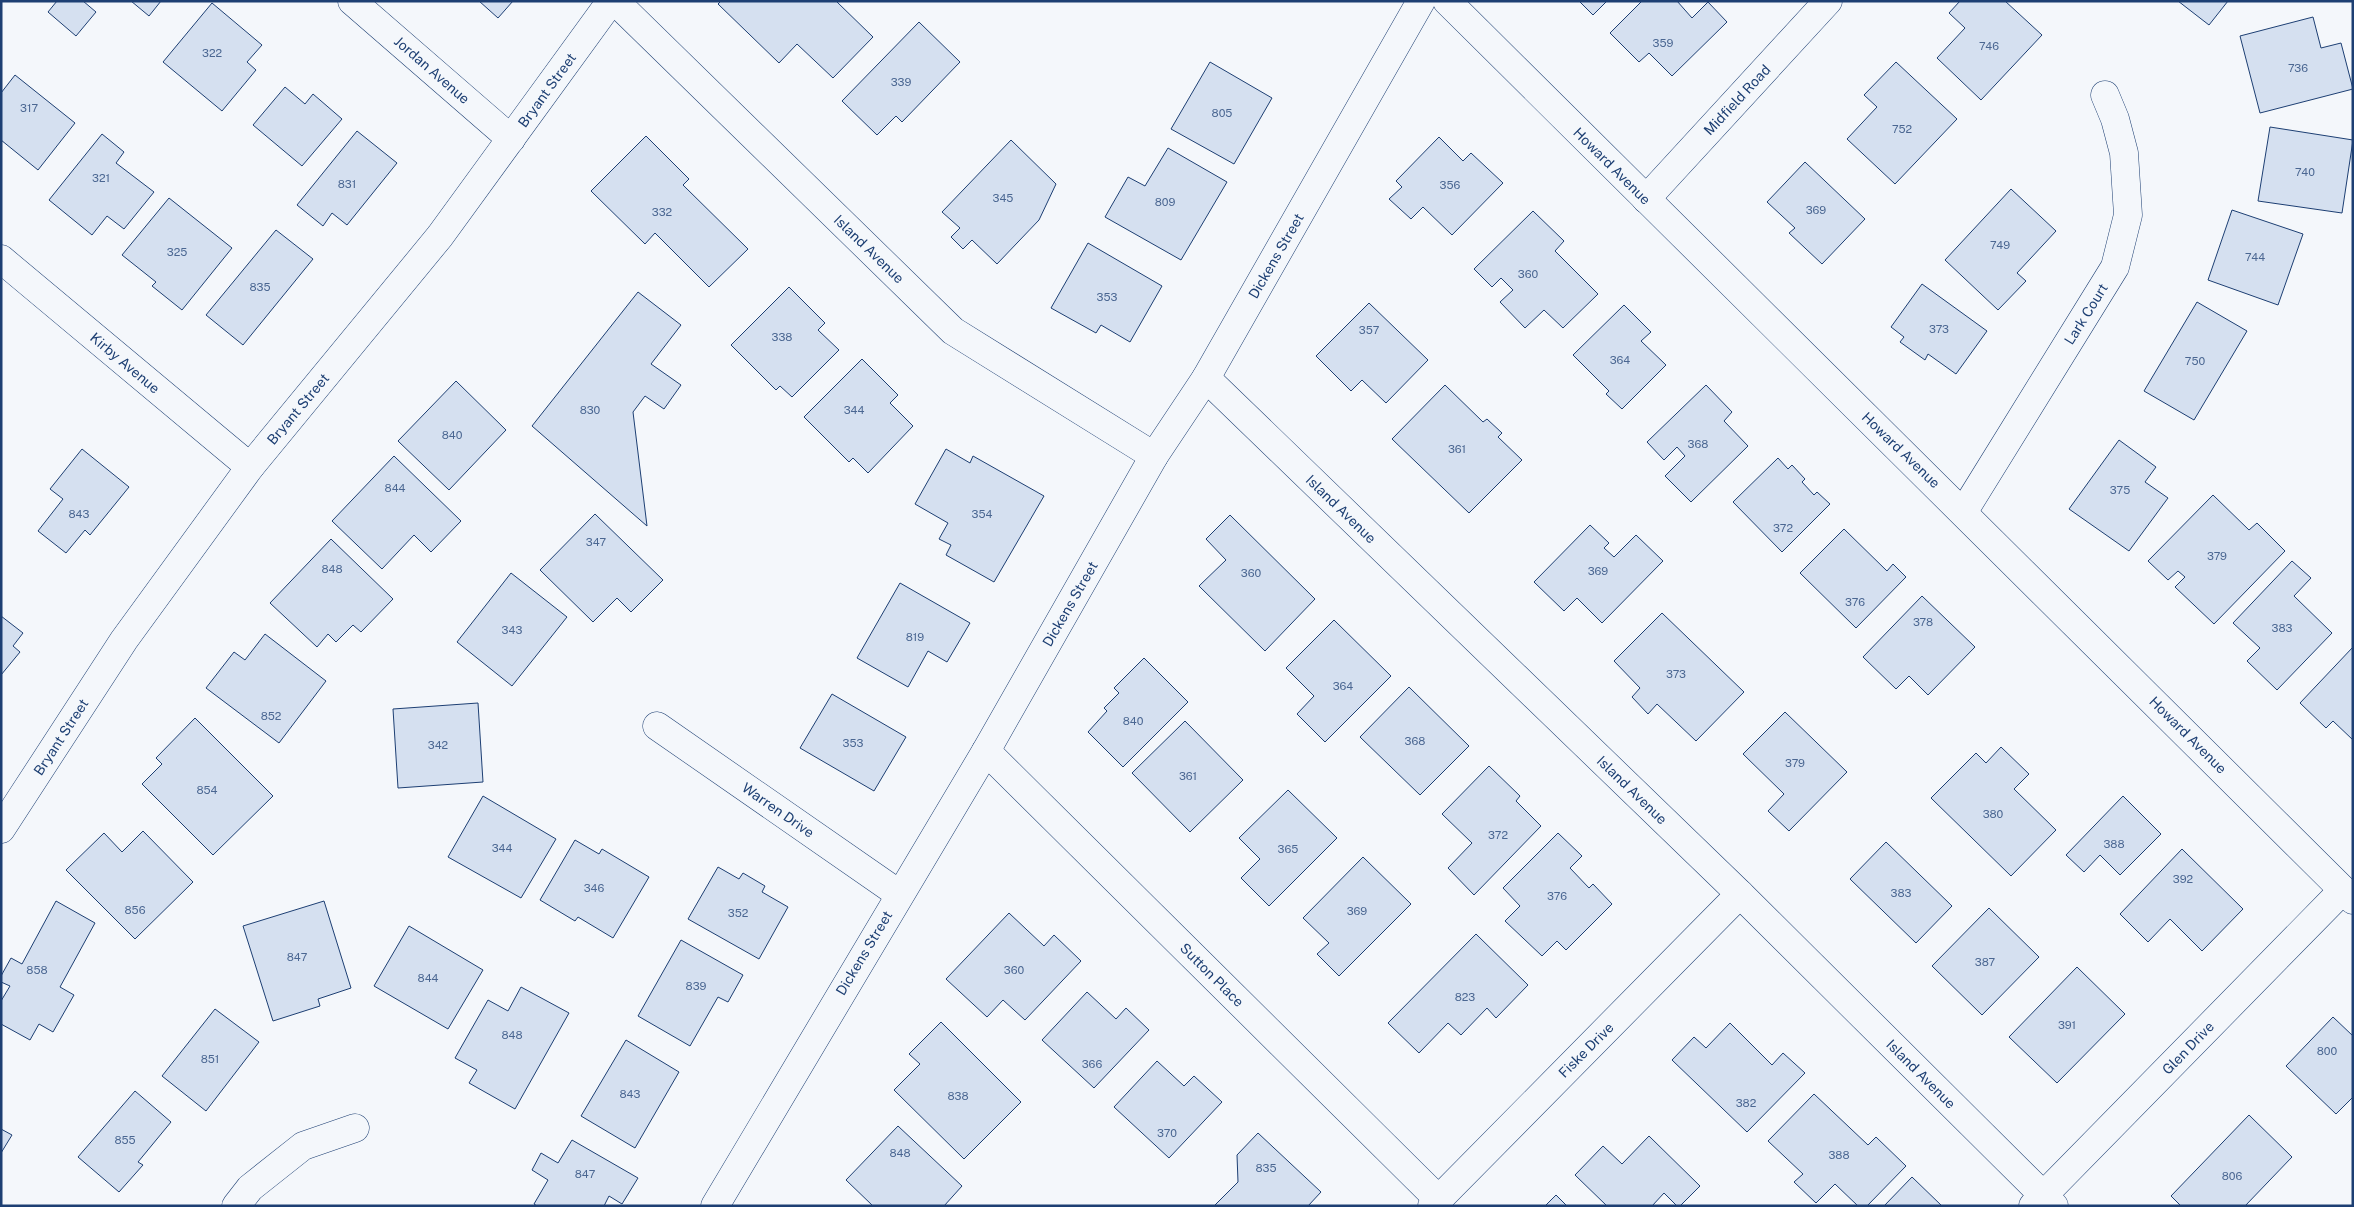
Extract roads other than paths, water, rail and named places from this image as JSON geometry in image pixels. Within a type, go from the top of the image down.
[{"type":"street","name":"Jordan Avenue","points":[[352,1],[511,140]]},
{"type":"street","name":"Bryant Street","points":[[4,820],[124,640],[250,467],[440,236],[611,1]]},
{"type":"street","name":"Island Avenue","points":[[615,1],[953,331],[1154,456]]},
{"type":"street","name":"Dickens Street","points":[[715,1206],[899,894],[986,751],[1154,456],[1206,378],[1421,1]]},
{"type":"street","name":"Howard Avenue","points":[[1448,1],[1646,199],[1964,511],[2348,895]]},
{"type":"street","name":"Midfield Road","points":[[1646,199],[1828,1]]},
{"type":"street","name":"Lark Court","points":[[1964,511],[2116,266],[2128,215],[2124,153],[2115,119],[2105,96]]},
{"type":"street","name":"Kirby Avenue","points":[[1,259],[250,467]]},
{"type":"street","name":"Island Avenue","points":[[1206,378],[1740,894],[2044,1202]]},
{"type":"street","name":"Warren Drive","points":[[657,726],[899,894]]},
{"type":"street","name":"Sutton Place","points":[[986,751],[1435,1202]]},
{"type":"street","name":"Fiske Drive","points":[[1435,1202],[1740,894]]},
{"type":"street","name":"Glen Drive","points":[[2044,1202],[2348,895]]},
{"type":"street","points":[[236,1206],[250,1188],[303,1146],[356,1128]]}]
